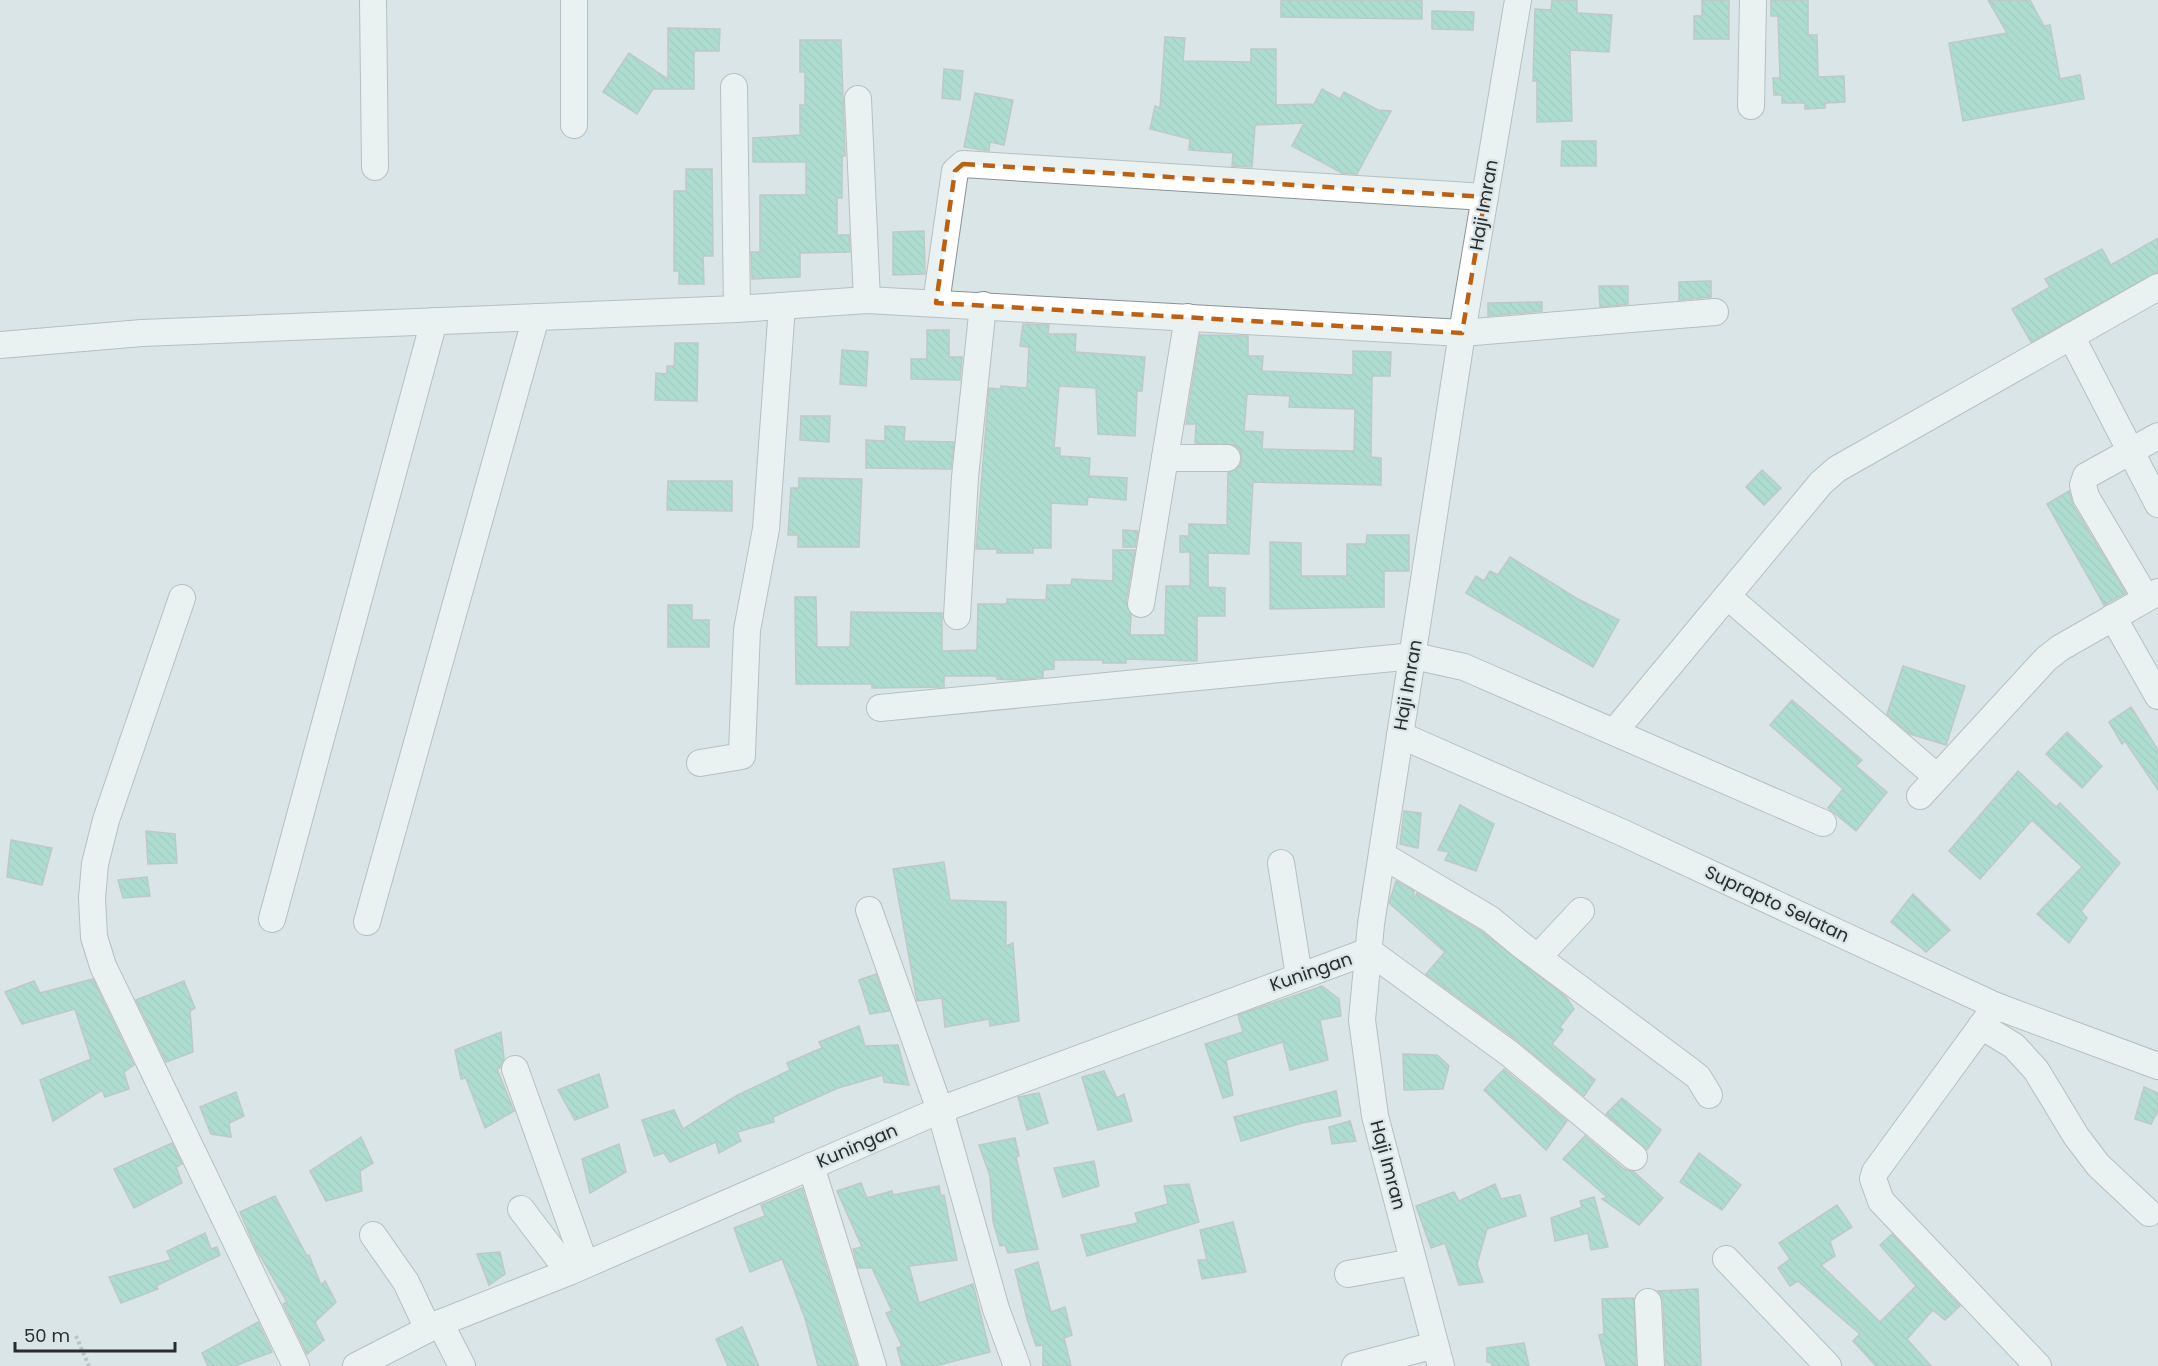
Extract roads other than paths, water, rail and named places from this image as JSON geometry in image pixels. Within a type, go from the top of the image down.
[{"type":"street","points":[[373,0],[375,167]]},
{"type":"street","points":[[574,0],[574,125]]},
{"type":"street","name":"Haji Imran","points":[[1438,1356],[1375,1116],[1362,1020],[1371,924],[1462,333],[1518,0]]},
{"type":"street","points":[[1751,106],[1753,0]]},
{"type":"street","points":[[734,87],[737,309]]},
{"type":"street","points":[[858,99],[867,300]]},
{"type":"street","points":[[936,303],[955,171],[963,164],[1485,197]]},
{"type":"street","points":[[1614,732],[1821,483],[1837,469],[2158,287]]},
{"type":"street","points":[[0,345],[142,333],[737,309],[867,300],[1462,333],[1714,312]]},
{"type":"street","points":[[957,616],[965,477],[984,305]]},
{"type":"street","points":[[700,763],[735,759],[742,756],[746,637],[766,529],[782,306]]},
{"type":"street","points":[[367,922],[536,317]]},
{"type":"street","points":[[1141,604],[1188,317]]},
{"type":"street","points":[[272,918],[434,321]]},
{"type":"street","points":[[2071,336],[2158,504]]},
{"type":"street","points":[[1920,796],[2046,659],[2113,616],[2152,595],[2085,497],[2083,485],[2085,476],[2158,436]]},
{"type":"street","points":[[1165,458],[1227,458]]},
{"type":"street","points":[[1727,596],[1937,777]]},
{"type":"street","points":[[182,598],[106,820],[94,875],[92,897],[94,937],[103,966],[296,1366]]},
{"type":"street","points":[[2113,616],[2158,696]]},
{"type":"street","points":[[880,708],[1414,656],[1464,667],[1823,823]]},
{"type":"street","name":"Suprapto Selatan","points":[[1400,735],[1622,832],[1996,1006],[2158,1066]]},
{"type":"street","points":[[1382,855],[1490,919],[1698,1077],[1708,1095]]},
{"type":"street","points":[[1281,863],[1299,976]]},
{"type":"street","points":[[868,910],[940,1110],[996,1309],[1017,1366]]},
{"type":"street","points":[[1538,957],[1581,911]]},
{"type":"street","points":[[1369,951],[1510,1054],[1634,1157]]},
{"type":"street","name":"Kuningan","points":[[356,1366],[434,1326],[577,1268],[940,1110],[1369,951]]},
{"type":"street","points":[[1996,1006],[1875,1172],[1874,1187],[1881,1201],[2038,1366]]},
{"type":"street","points":[[1981,1026],[2014,1046],[2036,1070],[2076,1136],[2098,1165],[2149,1213]]},
{"type":"street","points":[[515,1069],[577,1268]]},
{"type":"street","points":[[811,1166],[873,1366]]},
{"type":"street","points":[[521,1209],[577,1268]]},
{"type":"street","points":[[374,1235],[462,1366]]},
{"type":"street","points":[[1726,1258],[1828,1366]]},
{"type":"street","points":[[1348,1274],[1413,1262]]},
{"type":"street","points":[[1648,1302],[1651,1366]]},
{"type":"street","points":[[1355,1366],[1438,1356]]}]
